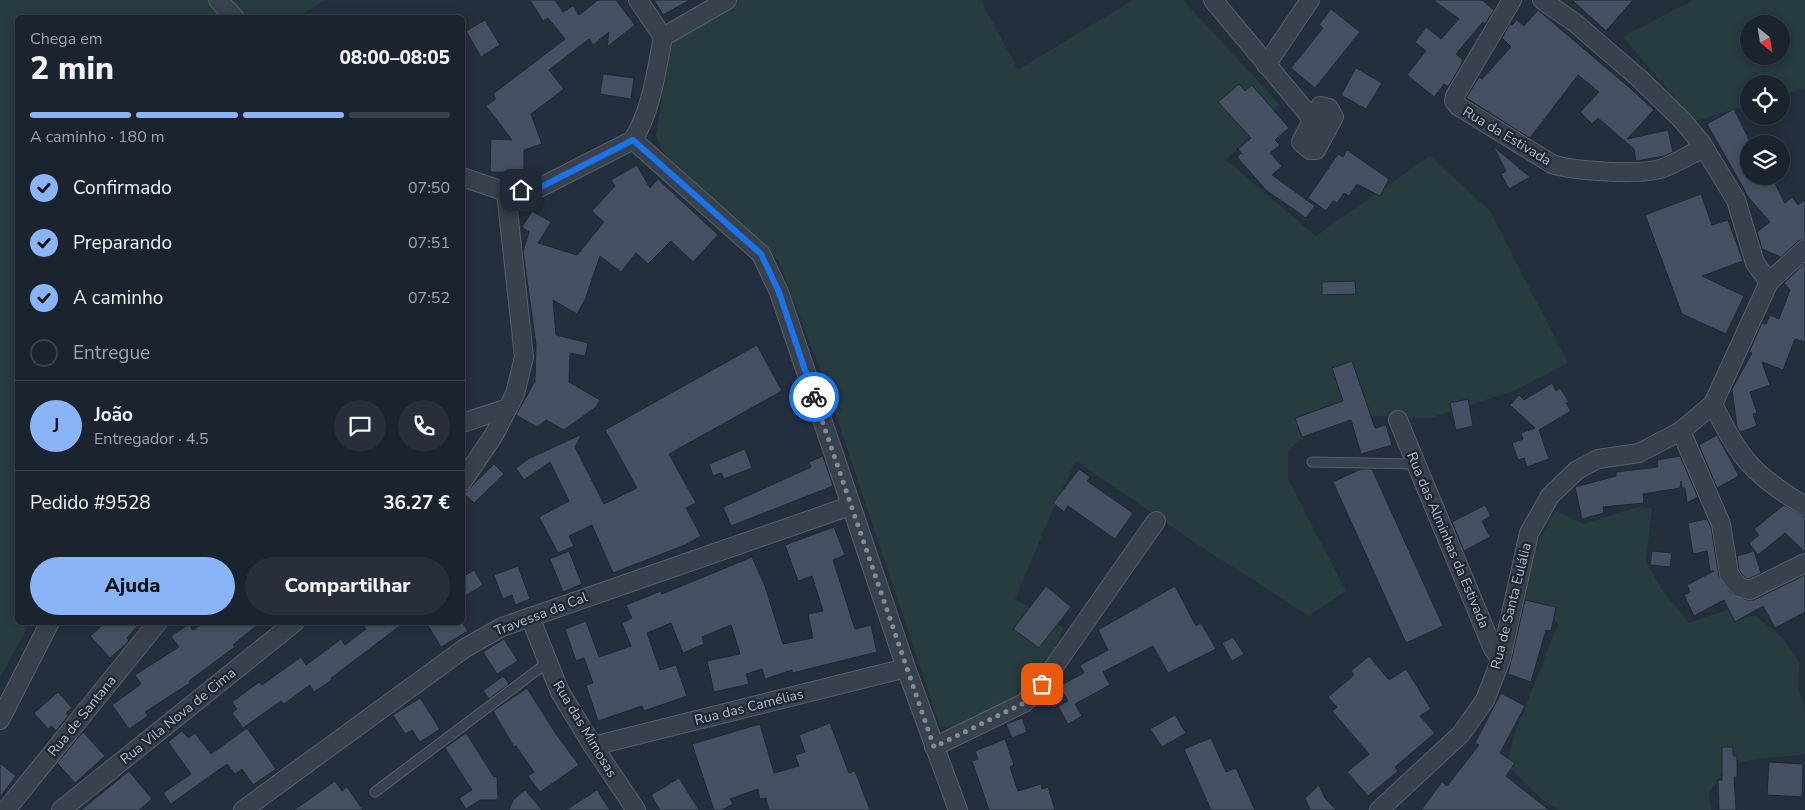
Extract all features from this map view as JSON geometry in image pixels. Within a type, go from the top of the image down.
[{"type":"street","points":[[218,0],[232,15]]},
{"type":"street","points":[[465,178],[506,192],[537,189],[633,140],[642,126],[650,102],[663,37],[638,0]]},
{"type":"street","points":[[663,37],[727,0]]},
{"type":"street","points":[[1213,0],[1314,121]]},
{"type":"street","points":[[1266,65],[1310,0]]},
{"type":"street","name":"Rua da Estivada","points":[[1512,0],[1455,96],[1454,100],[1458,106],[1552,164],[1568,169],[1637,171],[1662,169],[1704,148]]},
{"type":"street","points":[[1542,0],[1574,22],[1682,120],[1704,148],[1736,200],[1755,263],[1769,282]]},
{"type":"street","points":[[633,140],[761,254],[779,292],[850,506],[934,747],[958,810]]},
{"type":"street","points":[[465,478],[494,435],[515,394],[524,357],[506,192]]},
{"type":"street","name":"Rua de Santa Eulália","points":[[1379,810],[1461,734],[1485,700],[1501,659],[1529,533],[1550,496],[1577,470],[1598,459],[1639,453],[1680,431],[1713,404],[1769,282],[1805,249]]},
{"type":"street","points":[[1713,404],[1732,444],[1754,471],[1780,491],[1805,506]]},
{"type":"street","points":[[465,422],[508,408]]},
{"type":"street","name":"Rua das Alminhas da Estivada","points":[[1398,420],[1493,649],[1501,659]]},
{"type":"street","points":[[1680,431],[1720,524],[1728,574],[1739,586],[1750,590],[1805,563]]},
{"type":"street","name":"Travessa da Cal","points":[[243,810],[465,648],[502,627],[850,506]]},
{"type":"street","points":[[934,747],[1024,703],[1042,684],[1156,521]]},
{"type":"street","name":"Rua das Mimosas","points":[[530,617],[560,692],[592,746],[636,810]]},
{"type":"street","points":[[0,720],[48,625]]},
{"type":"street","name":"Rua de Santana","points":[[6,810],[156,625]]},
{"type":"street","name":"Rua Vila Nova de Cima","points":[[61,810],[291,625]]},
{"type":"street","name":"Rua das Camélias","points":[[592,746],[906,668]]},
{"type":"lane","points":[[1312,462],[1416,464]]},
{"type":"lane","points":[[375,792],[548,662]]},
{"type":"green space","points":[[0,0],[326,0],[300,15],[15,15],[15,625],[29,625],[0,677]]},
{"type":"green space","points":[[738,0],[981,0],[1018,70],[1133,0],[1183,0],[1279,104],[1226,160],[1316,236],[1430,156],[1490,211],[1568,363],[1516,390],[1430,418],[1317,414],[1303,438],[1288,450],[1288,479],[1346,591],[1309,616],[1203,548],[1076,461],[1056,502],[1015,599],[1064,628],[1037,685],[1023,695],[953,728],[940,726],[825,382],[778,260],[663,152],[656,136],[670,50],[679,34]]},
{"type":"green space","points":[[1693,0],[1805,0],[1805,88],[1790,92],[1790,75],[1740,75],[1740,108],[1695,121],[1623,37]]},
{"type":"green space","points":[[1641,506],[1652,508],[1646,561],[1661,589],[1689,623],[1730,609],[1736,619],[1755,616],[1786,642],[1799,663],[1798,689],[1805,709],[1805,754],[1743,761],[1725,770],[1709,793],[1711,810],[1559,810],[1544,801],[1507,765],[1514,736],[1558,624],[1546,609],[1521,597],[1535,546],[1556,511],[1584,524]]},
{"type":"building","points":[[530,0],[555,0],[563,12],[573,6],[579,15],[598,0],[616,0],[635,25],[607,47],[609,32],[593,45],[589,39],[549,70],[564,89],[531,114],[542,144],[524,150],[524,173],[490,172],[491,139],[512,140],[486,106],[496,99],[493,94],[565,39],[548,18],[543,21]]},
{"type":"building","points":[[654,0],[690,0],[663,15]]},
{"type":"building","points":[[1433,0],[1482,0],[1494,10],[1485,24],[1483,22],[1456,54],[1463,60],[1461,65],[1448,87],[1444,84],[1434,97],[1407,75],[1426,51],[1415,42],[1426,27],[1441,39],[1459,19]]},
{"type":"building","points":[[1572,0],[1633,0],[1606,31]]},
{"type":"building","points":[[1331,9],[1360,32],[1315,88],[1291,68],[1323,28],[1319,25]]},
{"type":"building","points":[[1538,10],[1654,110],[1627,139],[1668,130],[1673,152],[1664,156],[1636,161],[1634,149],[1598,118],[1592,124],[1580,112],[1599,92],[1578,75],[1530,138],[1466,98],[1479,77],[1482,79],[1511,47],[1502,38],[1510,24],[1512,25],[1517,20],[1524,26]]},
{"type":"building","points":[[485,20],[500,45],[481,57],[466,31]]},
{"type":"building","points":[[1356,68],[1382,83],[1366,109],[1341,95]]},
{"type":"building","points":[[603,74],[634,78],[631,99],[600,94]]},
{"type":"building","points":[[1239,84],[1245,91],[1252,85],[1289,128],[1275,140],[1280,145],[1270,153],[1282,166],[1272,175],[1315,206],[1306,218],[1266,190],[1237,157],[1241,153],[1243,155],[1238,149],[1251,138],[1218,102]]},
{"type":"building","points":[[1734,109],[1740,125],[1742,125],[1747,135],[1740,135],[1740,182],[1707,124]]},
{"type":"building","points":[[1493,146],[1530,177],[1509,189],[1501,174],[1506,171]]},
{"type":"building","points":[[1347,150],[1389,179],[1380,196],[1357,184],[1349,196],[1344,193],[1337,203],[1333,201],[1326,211],[1308,198],[1338,154],[1343,157]]},
{"type":"building","points":[[637,165],[650,188],[658,179],[718,235],[693,262],[671,241],[648,264],[636,253],[621,272],[600,256],[585,300],[577,314],[553,300],[556,335],[588,343],[585,356],[570,353],[569,382],[600,400],[596,407],[564,430],[546,420],[537,427],[516,415],[535,381],[536,345],[523,251],[529,232],[522,227],[532,211],[551,222],[538,243],[577,255],[604,222],[592,211],[615,186],[611,180]]},
{"type":"building","points":[[1742,185],[1776,185],[1785,203],[1792,197],[1798,205],[1805,200],[1805,239],[1798,241],[1781,257],[1762,249],[1757,232],[1770,222],[1749,198]]},
{"type":"building","points":[[1701,194],[1712,225],[1728,220],[1743,261],[1702,276],[1744,296],[1726,334],[1682,314],[1645,215]]},
{"type":"building","points":[[1805,263],[1805,342],[1795,339],[1783,370],[1762,362],[1770,385],[1750,392],[1757,413],[1753,414],[1757,426],[1740,432],[1737,427],[1732,389],[1752,353],[1749,352],[1762,323],[1766,324],[1770,315],[1779,319],[1790,290],[1784,283]]},
{"type":"building","points":[[1355,281],[1356,294],[1322,295],[1322,282]]},
{"type":"building","points":[[757,345],[782,391],[669,454],[696,503],[686,508],[701,536],[685,545],[613,573],[592,525],[569,536],[574,546],[558,553],[539,517],[569,501],[550,462],[524,480],[516,468],[528,459],[582,434],[575,447],[604,504],[637,488],[605,430]]},
{"type":"building","points":[[1352,361],[1375,428],[1386,425],[1392,445],[1361,454],[1351,420],[1302,437],[1295,418],[1343,401],[1332,368]]},
{"type":"building","points":[[1552,383],[1556,391],[1560,388],[1569,402],[1566,403],[1571,411],[1539,430],[1549,459],[1527,467],[1524,458],[1518,460],[1512,443],[1523,439],[1521,433],[1535,428],[1510,405],[1519,395],[1524,400]]},
{"type":"building","points":[[1468,399],[1473,426],[1456,430],[1450,403]]},
{"type":"building","points":[[1717,435],[1739,476],[1717,488],[1699,445]]},
{"type":"building","points":[[745,449],[752,468],[724,479],[721,473],[713,476],[709,464]]},
{"type":"building","points":[[823,456],[833,486],[731,526],[723,507],[811,467],[809,462]]},
{"type":"building","points":[[1680,456],[1698,497],[1687,503],[1685,488],[1682,488],[1681,481],[1680,488],[1643,494],[1644,503],[1603,507],[1604,513],[1582,519],[1575,487],[1616,476],[1616,472],[1658,467],[1657,460]]},
{"type":"building","points":[[494,464],[504,474],[474,503],[465,493]]},
{"type":"building","points":[[1079,469],[1090,477],[1087,481],[1133,513],[1115,539],[1068,506],[1064,512],[1053,503]]},
{"type":"building","points":[[1361,469],[1372,469],[1443,626],[1406,643],[1333,482]]},
{"type":"building","points":[[1485,505],[1491,516],[1482,521],[1490,537],[1464,551],[1452,522]]},
{"type":"building","points":[[1784,505],[1805,517],[1805,552],[1785,533],[1758,555],[1749,543],[1759,535],[1754,529]]},
{"type":"building","points":[[1707,519],[1711,527],[1719,576],[1731,593],[1747,600],[1754,600],[1805,575],[1805,612],[1775,628],[1763,606],[1735,622],[1724,600],[1694,616],[1684,595],[1690,592],[1687,585],[1714,571],[1710,571],[1707,551],[1693,554],[1688,523]]},
{"type":"building","points":[[834,527],[845,555],[833,560],[855,629],[871,625],[877,652],[792,673],[792,670],[765,679],[762,669],[746,674],[749,684],[714,692],[707,661],[740,654],[731,625],[702,637],[704,644],[683,653],[671,623],[647,633],[660,670],[676,665],[687,696],[644,711],[642,706],[598,721],[586,685],[593,683],[584,658],[576,661],[565,629],[586,621],[599,657],[631,646],[622,623],[632,618],[626,605],[661,591],[662,594],[752,557],[765,586],[783,644],[813,638],[808,614],[823,611],[812,576],[798,581],[785,545]]},
{"type":"building","points":[[569,551],[582,584],[563,592],[550,559]]},
{"type":"building","points":[[1652,551],[1672,553],[1670,567],[1650,565]]},
{"type":"building","points":[[1754,551],[1761,573],[1749,579],[1745,578],[1739,570],[1737,556]]},
{"type":"building","points":[[518,566],[530,599],[515,605],[512,595],[503,599],[494,575]]},
{"type":"building","points":[[474,570],[483,585],[465,596],[465,575]]},
{"type":"building","points":[[1046,586],[1071,607],[1039,648],[1013,629]]},
{"type":"building","points":[[1175,586],[1196,626],[1201,623],[1216,649],[1168,673],[1153,646],[1103,672],[1110,685],[1075,704],[1082,716],[1068,724],[1058,706],[1068,701],[1059,686],[1084,673],[1080,665],[1108,650],[1098,630]]},
{"type":"building","points":[[1525,600],[1556,607],[1551,631],[1546,630],[1531,682],[1508,674]]},
{"type":"building","points":[[103,625],[138,625],[127,638],[129,640],[126,644],[110,658],[90,636]]},
{"type":"building","points":[[188,625],[193,630],[199,625],[257,625],[233,645],[235,647],[189,681],[190,683],[145,712],[148,716],[129,729],[112,705],[141,684],[135,675],[179,647],[171,636]]},
{"type":"building","points":[[363,625],[401,625],[314,692],[310,685],[284,704],[281,701],[243,728],[232,713],[237,709],[232,702],[259,682],[262,685],[301,657],[306,665],[341,639],[345,645],[366,629]]},
{"type":"building","points":[[428,625],[464,625],[468,631],[441,647]]},
{"type":"building","points":[[1233,637],[1244,654],[1232,661],[1222,643]]},
{"type":"building","points":[[504,639],[518,661],[497,674],[483,652]]},
{"type":"building","points":[[1369,656],[1389,680],[1406,669],[1431,709],[1420,716],[1435,733],[1395,767],[1398,771],[1368,796],[1347,772],[1369,754],[1332,711],[1337,707],[1328,697],[1354,675],[1351,671]]},
{"type":"building","points":[[503,676],[509,684],[489,699],[483,691]]},
{"type":"building","points":[[527,688],[556,734],[579,765],[540,792],[528,776],[534,772],[516,746],[514,747],[493,711]]},
{"type":"building","points":[[58,692],[72,708],[66,713],[69,715],[56,731],[52,726],[48,729],[34,713]]},
{"type":"building","points":[[1501,693],[1525,706],[1500,753],[1515,763],[1506,776],[1549,810],[1421,810],[1442,782],[1447,786],[1479,745],[1475,743]]},
{"type":"building","points":[[420,698],[440,729],[420,742],[412,730],[405,734],[393,715]]},
{"type":"building","points":[[1175,715],[1186,733],[1162,747],[1150,729]]},
{"type":"building","points":[[1022,718],[1027,732],[1012,738],[1006,724]]},
{"type":"building","points":[[830,723],[849,773],[855,771],[870,810],[769,810],[766,798],[760,799],[758,789],[730,799],[733,804],[722,810],[714,810],[692,744],[760,724],[774,773],[799,766],[795,755],[805,752],[799,735]]},
{"type":"building","points":[[247,728],[276,769],[253,785],[242,769],[235,774],[227,764],[171,804],[163,793],[191,774],[168,742],[182,731],[188,738],[195,733],[211,754]]},
{"type":"building","points":[[83,732],[105,756],[75,783],[57,763]]},
{"type":"building","points":[[466,733],[494,777],[497,776],[498,800],[480,800],[466,809],[459,798],[472,790],[445,748]]},
{"type":"building","points":[[1211,738],[1226,772],[1236,768],[1255,810],[1211,810],[1184,749]]},
{"type":"building","points":[[1005,739],[1014,765],[1010,767],[1018,791],[1041,784],[1042,789],[1048,787],[1055,810],[989,810],[972,761],[978,759],[975,751]]},
{"type":"building","points":[[1722,747],[1733,747],[1733,756],[1737,756],[1737,777],[1734,777],[1736,810],[1719,810],[1718,780],[1722,780]]},
{"type":"building","points":[[1769,762],[1803,764],[1802,797],[1767,795]]},
{"type":"building","points":[[0,763],[16,776],[0,797]]},
{"type":"building","points":[[129,771],[152,799],[139,810],[81,810]]},
{"type":"building","points":[[679,778],[699,810],[660,810],[651,795]]},
{"type":"building","points":[[335,781],[342,791],[347,787],[363,810],[294,810]]},
{"type":"building","points":[[1319,785],[1325,798],[1336,810],[1310,810],[1305,798]]},
{"type":"building","points":[[525,790],[542,810],[509,810],[513,800]]},
{"type":"building","points":[[597,790],[610,810],[566,810]]},
{"type":"way so far","points":[[814,397],[934,747],[1024,703],[1042,684]]},
{"type":"route","points":[[521,190],[537,189],[633,140],[761,254],[779,292],[814,397]]}]
